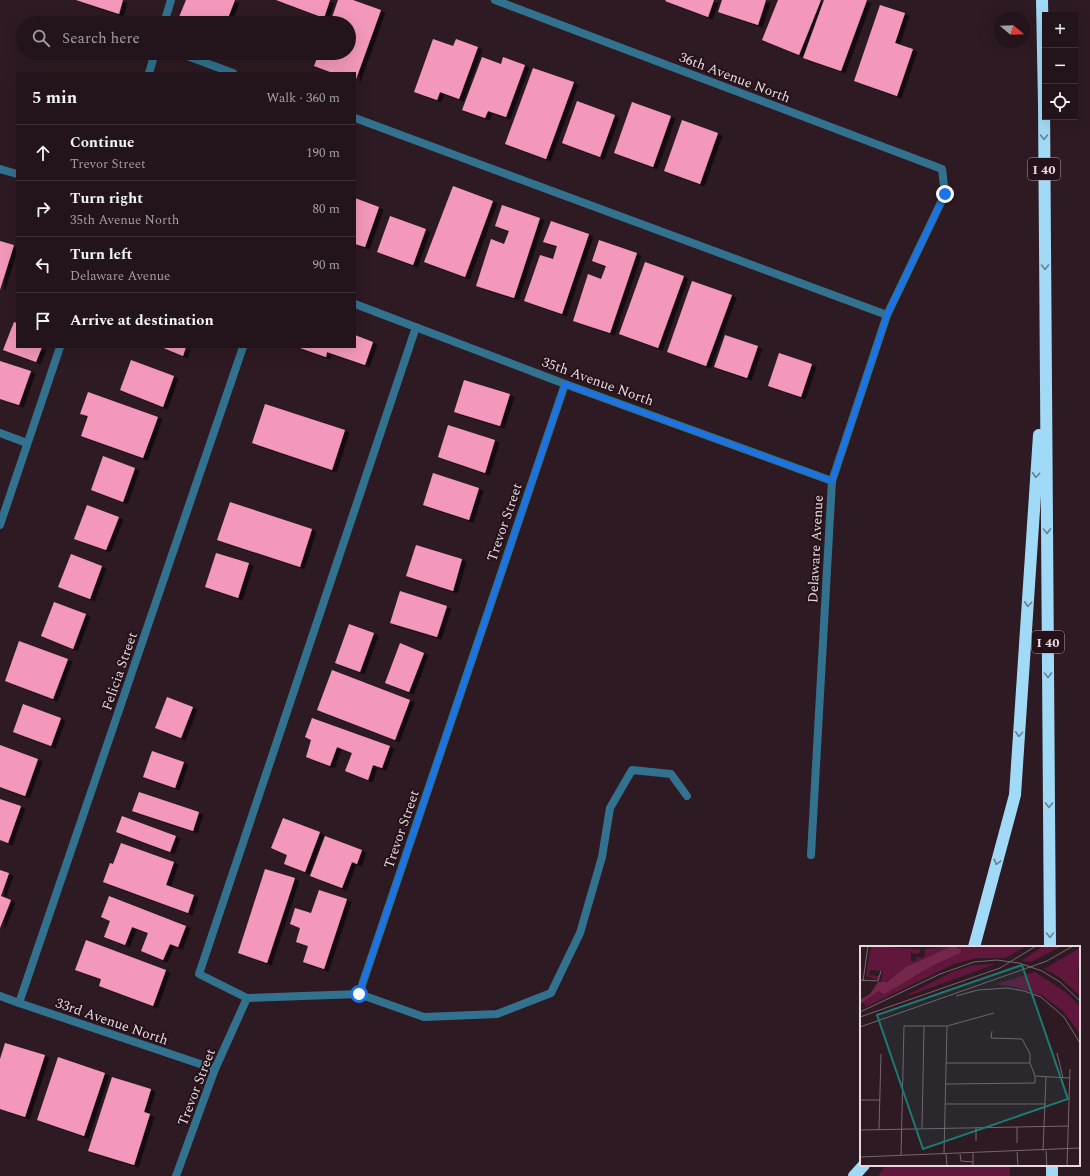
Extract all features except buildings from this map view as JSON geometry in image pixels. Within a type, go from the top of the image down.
[{"type":"highway","name":"I 40","points":[[1042,0],[1050,946]]},
{"type":"highway","points":[[974,946],[1015,795],[1045,338]]},
{"type":"highway","points":[[854,1176],[863,1166]]},
{"type":"street","points":[[166,16],[171,0]]},
{"type":"street","name":"36th Avenue North","points":[[495,0],[942,169],[945,194]]},
{"type":"street","points":[[149,72],[153,60]]},
{"type":"street","points":[[198,60],[230,72]]},
{"type":"street","points":[[356,118],[887,315]]},
{"type":"street","points":[[0,169],[16,174]]},
{"type":"street","name":"Delaware Avenue","points":[[811,855],[832,481],[887,315],[945,194]]},
{"type":"street","name":"35th Avenue North","points":[[356,304],[565,384],[832,481]]},
{"type":"street","points":[[416,326],[199,974],[247,998],[359,994],[424,1017],[497,1014],[551,993],[580,933],[602,857],[610,808],[632,770],[671,774],[687,796]]},
{"type":"street","points":[[0,525],[60,348]]},
{"type":"street","name":"Felicia Street","points":[[19,1003],[243,348]]},
{"type":"street","name":"Trevor Street","points":[[359,994],[565,384]]},
{"type":"street","points":[[0,433],[28,443]]},
{"type":"street","name":"33rd Avenue North","points":[[0,996],[215,1069]]},
{"type":"street","name":"Trevor Street","points":[[176,1176],[215,1069],[247,998]]},
{"type":"shaded area","points":[[885,1166],[1010,1166],[1010,1176],[878,1176]]},
{"type":"route","points":[[359,994],[565,384],[832,481],[887,315],[945,194]]}]
